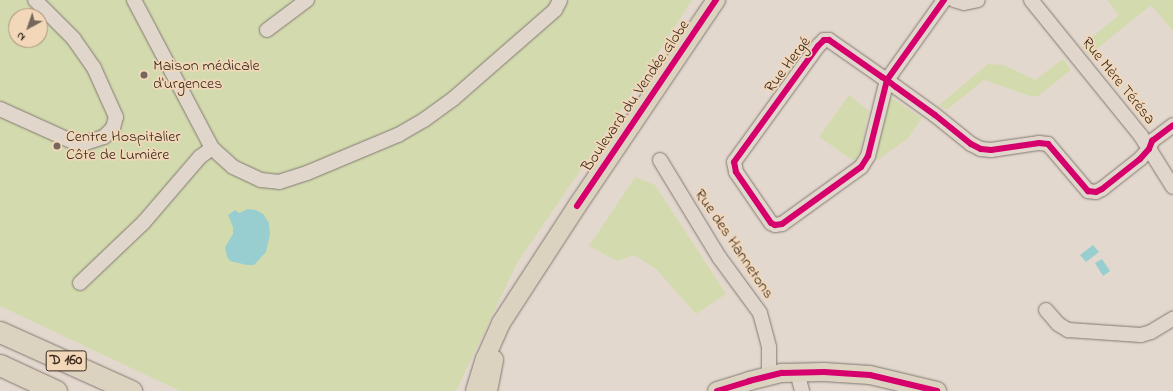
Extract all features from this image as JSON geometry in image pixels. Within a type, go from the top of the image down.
[{"type":"highway","name":"D 160","points":[[0,332],[131,391]]},
{"type":"highway","name":"D 160","points":[[0,365],[52,389]]},
{"type":"highway","points":[[0,371],[52,389]]},
{"type":"main road","name":"Boulevard du Vendée Globe","points":[[475,391],[485,359],[501,323],[576,206],[716,0]]},
{"type":"main road","points":[[488,391],[501,323]]},
{"type":"main road","points":[[722,390],[769,376],[797,372],[824,372],[870,375],[937,391]]},
{"type":"street","points":[[0,109],[73,142],[85,143],[104,137],[113,128],[116,117],[94,68],[74,38],[35,0]]},
{"type":"street","points":[[134,0],[212,148],[233,167],[261,180],[279,182],[384,141],[424,120],[453,99],[555,10],[560,0]]},
{"type":"street","points":[[267,30],[307,0]]},
{"type":"street","points":[[944,0],[887,80],[981,149],[991,150],[1039,143],[1048,144],[1088,191],[1096,192],[1102,189],[1140,159],[1149,149],[1152,141],[1173,125]]},
{"type":"street","points":[[954,0],[964,2],[978,0]]},
{"type":"street","name":"Rue Mère Térésa","points":[[1030,0],[1141,136],[1173,186]]},
{"type":"street","name":"Rue Hergé","points":[[824,40],[829,40],[887,80],[868,156],[861,167],[782,224],[775,225],[771,223],[736,172],[734,162],[818,46],[824,40]]},
{"type":"street","points":[[80,283],[144,222],[200,157],[212,148]]},
{"type":"street","name":"Rue des Hannetons","points":[[660,160],[719,257],[760,313],[769,347],[769,376]]},
{"type":"street","points":[[1046,310],[1062,327],[1068,330],[1141,335],[1151,332],[1173,319]]},
{"type":"street","points":[[797,372],[802,391]]},
{"type":"green space","points":[[0,0],[692,0],[618,115],[517,263],[456,391],[180,391],[0,306]]},
{"type":"green space","points":[[1107,0],[1173,0],[1173,31],[1151,5],[1089,55],[1081,46],[1119,15]]},
{"type":"green space","points":[[1063,59],[1071,70],[1038,96],[1030,96],[984,80],[948,109],[944,109],[939,105],[988,64],[1004,65],[1035,80]]},
{"type":"green space","points":[[849,95],[869,111],[860,153],[854,161],[819,137]]},
{"type":"green space","points":[[890,97],[922,118],[908,138],[878,160],[873,158],[887,98]]},
{"type":"green space","points":[[635,177],[655,185],[726,294],[696,314],[656,269],[634,255],[617,261],[589,246]]},
{"type":"water","points":[[248,209],[256,210],[263,214],[269,223],[270,234],[266,252],[254,265],[230,261],[227,257],[225,247],[233,234],[233,227],[228,215],[235,210],[239,213]]},
{"type":"water","points":[[1093,245],[1099,252],[1086,262],[1080,255]]},
{"type":"water","points":[[1102,259],[1110,271],[1103,276],[1095,263]]},
{"type":"cycle path","points":[[577,206],[716,0]]},
{"type":"cycle path","points":[[944,0],[887,80],[868,156],[861,167],[782,224],[775,225],[771,223],[736,172],[734,162],[818,46],[824,40],[829,40],[887,80],[935,115],[971,144],[981,149],[991,150],[1039,143],[1048,144],[1088,191],[1096,192],[1102,189],[1140,159],[1149,149],[1152,141],[1173,125]]},
{"type":"cycle path","points":[[717,391],[782,373],[824,372],[870,375],[937,391]]},
{"type":"place","name":"Maison médicale d'urgences","points":[[144,75]]},
{"type":"place","name":"Centre Hospitalier Côte de Lumière","points":[[57,146]]}]
